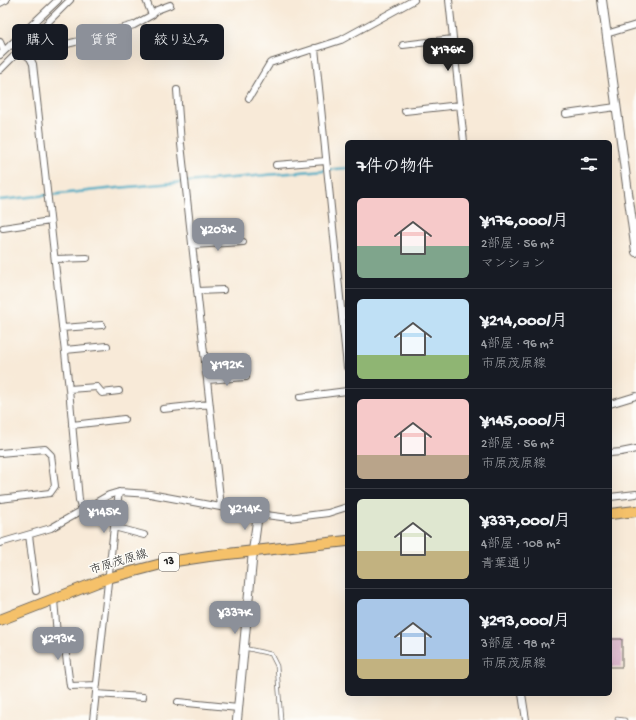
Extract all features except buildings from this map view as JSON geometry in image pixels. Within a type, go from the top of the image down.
[{"type":"main road","points":[[612,514],[636,511]]},
{"type":"main road","name":"市原茂原線","points":[[0,620],[108,578],[190,558],[345,541]]},
{"type":"street","points":[[0,3],[6,0]]},
{"type":"street","points":[[2,53],[58,0]]},
{"type":"street","points":[[46,24],[70,0]]},
{"type":"street","points":[[146,0],[152,15]]},
{"type":"street","points":[[249,98],[270,63],[341,40],[414,0]]},
{"type":"street","points":[[449,0],[464,140]]},
{"type":"street","points":[[602,0],[636,252]]},
{"type":"street","points":[[68,44],[134,25],[152,15],[157,10],[170,5]]},
{"type":"street","points":[[606,34],[636,25]]},
{"type":"street","points":[[403,45],[453,40]]},
{"type":"street","points":[[0,42],[2,53]]},
{"type":"street","points":[[315,48],[345,347]]},
{"type":"street","points":[[0,70],[12,59]]},
{"type":"street","points":[[31,60],[33,64],[65,350],[79,500],[82,510]]},
{"type":"street","points":[[177,90],[192,245],[221,507]]},
{"type":"street","points":[[405,111],[460,105]]},
{"type":"street","points":[[566,114],[616,107]]},
{"type":"street","points":[[276,165],[326,161]]},
{"type":"street","points":[[3,228],[50,221]]},
{"type":"street","points":[[192,245],[243,242]]},
{"type":"street","points":[[55,259],[87,258]]},
{"type":"street","points":[[197,291],[223,290]]},
{"type":"street","points":[[62,328],[102,325]]},
{"type":"street","points":[[65,350],[107,346]]},
{"type":"street","points":[[207,380],[246,377]]},
{"type":"street","points":[[69,389],[97,387],[102,393],[119,391]]},
{"type":"street","points":[[300,397],[345,391]]},
{"type":"street","points":[[612,403],[636,396]]},
{"type":"street","points":[[163,408],[209,404]]},
{"type":"street","points":[[72,425],[124,419]]},
{"type":"street","points":[[0,453],[45,449],[51,455],[55,486],[50,493],[0,499]]},
{"type":"street","points":[[612,452],[636,449]]},
{"type":"street","points":[[93,720],[119,492]]},
{"type":"street","points":[[0,543],[51,528],[109,495],[119,492],[150,494],[258,514],[289,518],[328,513],[345,508]]},
{"type":"street","points":[[612,497],[636,494]]},
{"type":"street","points":[[237,720],[253,551],[258,514]]},
{"type":"street","points":[[114,527],[144,535]]},
{"type":"street","points":[[29,534],[36,591]]},
{"type":"street","points":[[54,600],[58,646],[65,648],[70,686],[97,685]]},
{"type":"street","points":[[96,694],[143,697]]},
{"type":"street","points":[[522,696],[526,720]]},
{"type":"street","points":[[178,702],[238,708]]},
{"type":"lane","points":[[244,648],[271,654],[277,666],[281,720]]},
{"type":"lane","points":[[617,720],[625,720]]},
{"type":"waterway","points":[[0,200],[117,188],[345,168]]}]
